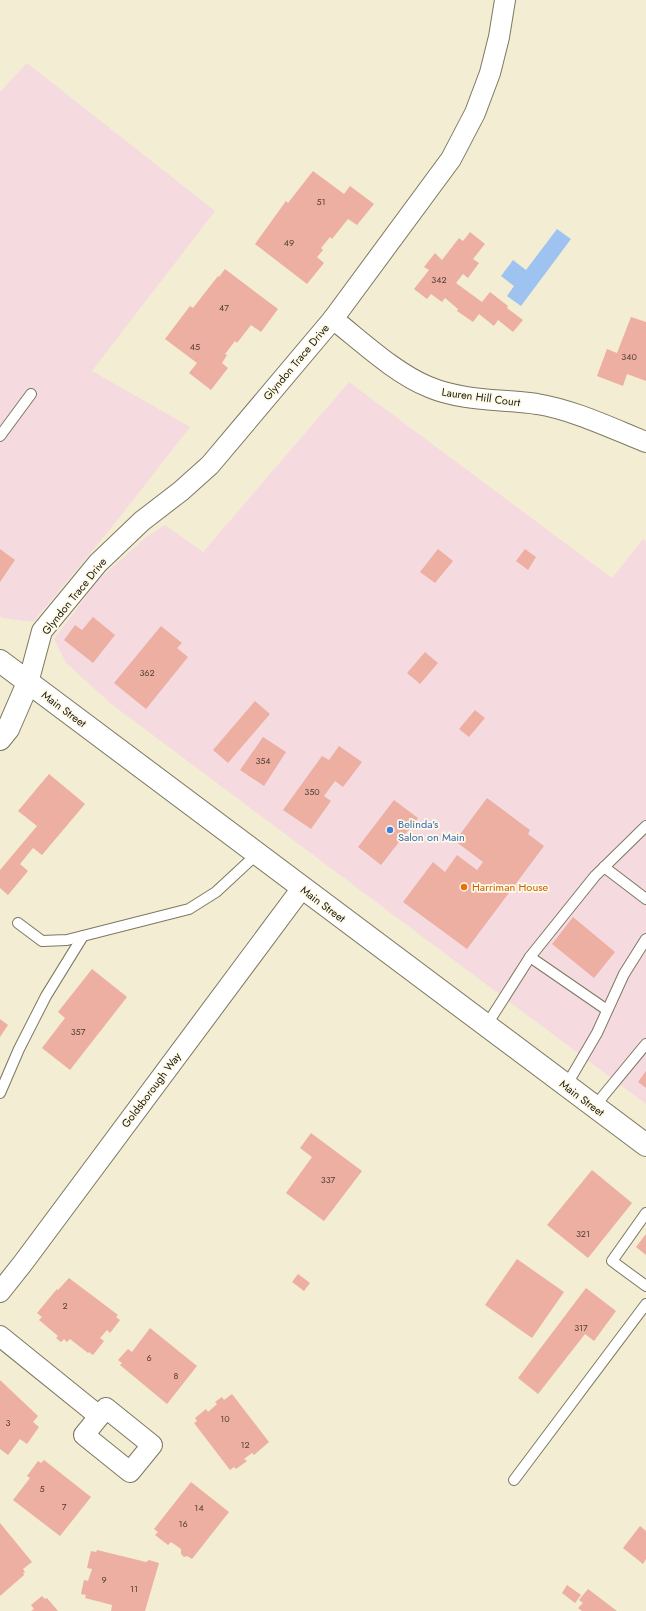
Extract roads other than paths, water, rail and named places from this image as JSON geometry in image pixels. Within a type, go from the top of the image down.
[{"type":"main road","name":"Main Street","points":[[0,662],[646,1146]]},
{"type":"main road","points":[[0,739],[8,729],[28,683]]},
{"type":"street","name":"Glyndon Trace Drive","points":[[28,683],[42,632],[98,563],[142,521],[181,491],[210,465],[333,318],[451,159],[475,114],[490,72],[499,37],[505,0]]},
{"type":"street","name":"Lauren Hill Court","points":[[333,318],[405,376],[428,387],[447,394],[538,404],[565,411],[646,442]]},
{"type":"street","name":"Goldsborough Way","points":[[0,1292],[28,1257],[302,888]]},
{"type":"street","points":[[0,1336],[99,1416]]},
{"type":"lane","points":[[0,436],[31,394]]},
{"type":"lane","points":[[486,1026],[530,957],[595,876],[646,826]]},
{"type":"lane","points":[[18,923],[42,941],[67,940],[189,909],[216,892],[257,854]]},
{"type":"lane","points":[[604,867],[646,899]]},
{"type":"lane","points":[[0,1094],[19,1049],[46,996],[83,936]]},
{"type":"lane","points":[[566,1086],[597,1032],[624,974],[646,939]]},
{"type":"lane","points":[[530,957],[607,1010]]},
{"type":"lane","points":[[594,1107],[646,1044]]},
{"type":"lane","points":[[646,1213],[612,1261],[646,1286]]},
{"type":"lane","points":[[514,1480],[646,1304]]},
{"type":"water","points":[[557,229],[571,239],[521,306],[507,296],[514,286],[501,276],[513,260],[526,270]]},
{"type":"place","name":"Belinda’s Salon on Main","points":[[390,830]]},
{"type":"place","name":"Harriman House","points":[[464,887]]}]
